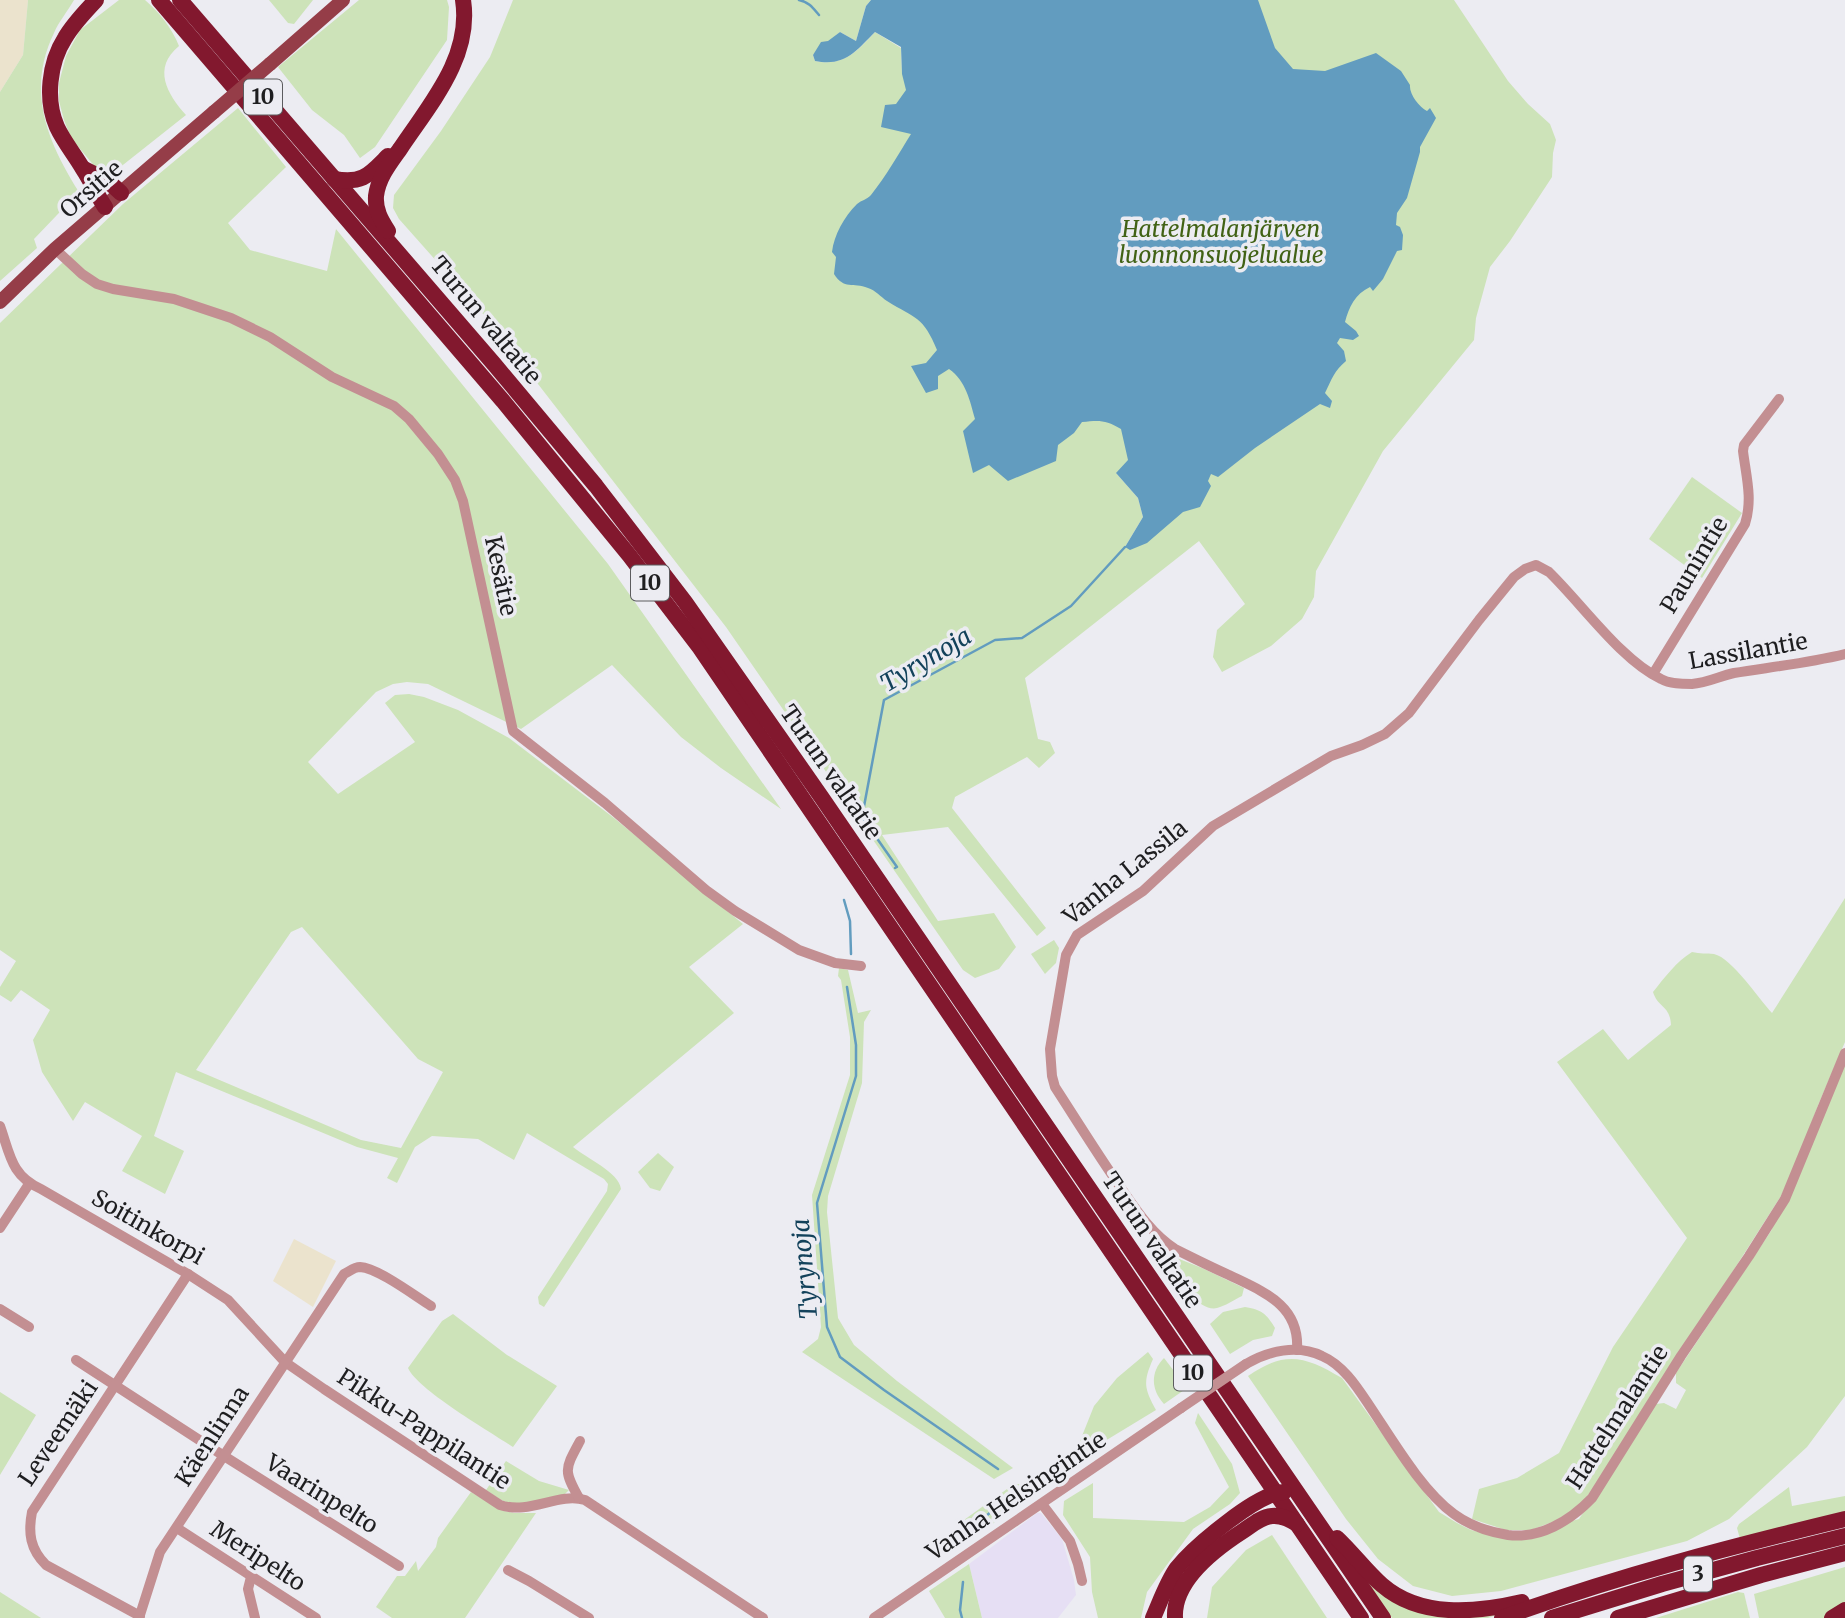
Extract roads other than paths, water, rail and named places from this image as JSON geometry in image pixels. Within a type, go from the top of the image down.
[{"type":"highway","points":[[96,0],[63,40],[50,82],[50,102],[61,134],[104,207]]},
{"type":"highway","points":[[71,28],[110,0]]},
{"type":"highway","points":[[153,0],[214,62]]},
{"type":"highway","name":"Turun valtatie","points":[[159,0],[511,411],[629,555],[699,648],[1361,1618]]},
{"type":"highway","name":"Turun valtatie","points":[[180,0],[596,486],[685,602],[838,820],[1383,1618]]},
{"type":"highway","points":[[410,266],[380,220],[376,203],[379,184],[434,101],[458,53],[465,29],[463,0]]},
{"type":"highway","points":[[334,179],[354,181],[368,176],[409,135]]},
{"type":"highway","points":[[84,169],[108,181],[121,193]]},
{"type":"highway","points":[[1247,1453],[1255,1477],[1256,1502]]},
{"type":"highway","points":[[1153,1618],[1175,1570],[1189,1555],[1256,1502],[1275,1492],[1290,1492],[1302,1499]]},
{"type":"highway","points":[[1175,1618],[1180,1594],[1188,1580],[1221,1545],[1268,1516],[1281,1516],[1297,1524]]},
{"type":"highway","points":[[1313,1516],[1340,1540],[1384,1587],[1402,1600],[1418,1606],[1436,1611],[1460,1611],[1537,1599],[1552,1600]]},
{"type":"highway","points":[[1502,1618],[1660,1566],[1845,1519]]},
{"type":"highway","name":"3","points":[[1552,1618],[1686,1578],[1845,1536]]},
{"type":"highway","name":"3","points":[[1618,1618],[1845,1553]]},
{"type":"highway","points":[[1832,1618],[1845,1610]]},
{"type":"main road","name":"Orsitie","points":[[0,302],[55,249],[344,0]]},
{"type":"street","name":"Kesätie","points":[[55,249],[97,284],[174,299],[231,317],[270,337],[332,377],[394,406],[410,419],[455,480],[463,501],[513,731],[735,911],[799,950],[835,963],[861,966]]},
{"type":"street","name":"Paunintie","points":[[1653,674],[1745,524],[1750,492],[1744,445],[1779,400]]},
{"type":"street","name":"Lassilantie","points":[[1536,565],[1549,572],[1628,656],[1667,682],[1696,683],[1731,674],[1845,654]]},
{"type":"street","name":"Vanha Lassila","points":[[1297,1350],[1293,1322],[1277,1301],[1175,1249],[1148,1226],[1055,1087],[1050,1049],[1066,955],[1077,935],[1143,891],[1213,826],[1331,756],[1385,734],[1401,721],[1514,577],[1536,565]]},
{"type":"street","name":"Hattelmalantie","points":[[1181,1408],[1246,1364],[1269,1353],[1297,1350],[1323,1356],[1338,1366],[1356,1385],[1427,1488],[1452,1513],[1480,1528],[1504,1534],[1526,1535],[1550,1528],[1569,1518],[1592,1498],[1681,1356],[1785,1199],[1845,1053]]},
{"type":"street","name":"Soitinkorpi","points":[[0,1126],[12,1164],[29,1184],[188,1274],[228,1300],[285,1362]]},
{"type":"street","points":[[0,1228],[29,1184]]},
{"type":"street","name":"Käenlinna","points":[[140,1617],[160,1552],[344,1274],[353,1268],[368,1269],[431,1306]]},
{"type":"street","name":"Leveemäki","points":[[140,1617],[46,1565],[36,1555],[29,1528],[32,1512],[188,1274]]},
{"type":"street","points":[[0,1309],[29,1328]]},
{"type":"street","name":"Vaarinpelto","points":[[76,1360],[399,1566]]},
{"type":"street","name":"Pikku-Pappilantie","points":[[285,1362],[500,1505],[523,1508],[579,1498]]},
{"type":"street","name":"Vanha Helsingintie","points":[[874,1618],[1181,1408]]},
{"type":"street","points":[[580,1441],[566,1471],[579,1498],[763,1618]]},
{"type":"street","points":[[1042,1504],[1070,1541],[1082,1581]]},
{"type":"street","name":"Meripelto","points":[[177,1528],[316,1618]]},
{"type":"street","points":[[508,1570],[589,1618]]},
{"type":"street","points":[[251,1577],[248,1589],[255,1618]]},
{"type":"water","name":"Hattelmalanjärven luonnonsuojelualue","points":[[871,0],[1258,0],[1275,48],[1293,69],[1325,71],[1376,53],[1401,71],[1415,100],[1427,111],[1430,108],[1436,118],[1420,147],[1407,198],[1397,213],[1396,225],[1400,227],[1403,235],[1402,250],[1397,251],[1383,279],[1373,291],[1370,287],[1360,293],[1348,311],[1345,322],[1359,336],[1353,340],[1340,338],[1337,343],[1344,351],[1346,361],[1336,372],[1325,393],[1332,401],[1330,408],[1320,404],[1218,477],[1211,474],[1208,481],[1211,486],[1200,507],[1183,512],[1147,543],[1130,550],[1125,547],[1143,517],[1138,498],[1116,473],[1128,460],[1121,429],[1116,426],[1103,421],[1082,422],[1074,433],[1058,445],[1056,461],[1008,481],[989,465],[973,473],[963,431],[975,419],[963,385],[949,369],[938,376],[938,389],[926,393],[911,366],[926,363],[937,350],[923,324],[873,290],[845,284],[834,274],[836,257],[832,252],[840,227],[857,204],[871,195],[911,134],[881,127],[885,105],[896,104],[906,90],[902,74],[901,47],[875,32],[856,51],[834,62],[815,61],[813,55],[821,42],[828,41],[840,32],[856,41],[866,6]]},
{"type":"waterway","points":[[799,0],[808,4],[819,15]]},
{"type":"waterway","name":"Tyrynoja","points":[[895,868],[897,867],[862,817],[884,700],[995,640],[1022,638],[1071,606],[1125,547]]},
{"type":"waterway","points":[[844,900],[850,921],[851,954]]},
{"type":"waterway","name":"Tyrynoja","points":[[847,987],[856,1045],[856,1076],[817,1203],[827,1327],[840,1357],[998,1469]]},
{"type":"waterway","points":[[966,1531],[1007,1500]]},
{"type":"waterway","name":"Tyrynoja","points":[[962,1618],[960,1610],[963,1582]]}]
